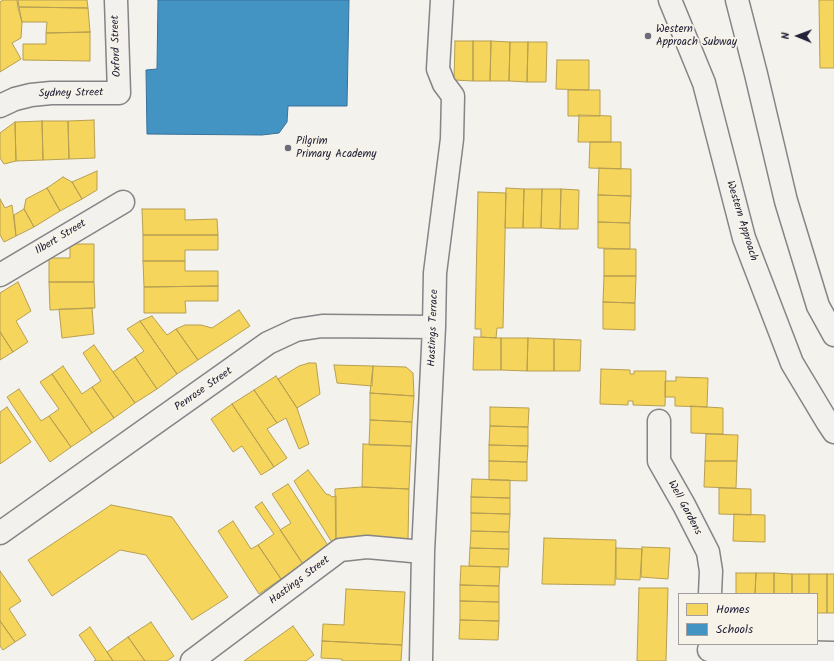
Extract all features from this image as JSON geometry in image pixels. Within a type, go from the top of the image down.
[{"type":"street","name":"Oxford Street","points":[[116,0],[119,93]]},
{"type":"street","name":"Hastings Terrace","points":[[421,661],[423,552],[434,327],[435,273],[452,139],[453,96],[444,84],[438,69],[442,0]]},
{"type":"street","name":"Western Approach","points":[[670,0],[704,83],[744,238],[792,363],[834,432]]},
{"type":"street","points":[[737,0],[786,201],[818,306],[834,335]]},
{"type":"street","name":"Sydney Street","points":[[0,106],[15,99],[31,95],[51,93],[119,93]]},
{"type":"street","name":"Ilbert Street","points":[[0,274],[122,202]]},
{"type":"street","name":"Penrose Street","points":[[0,534],[268,343],[296,330],[322,326],[434,327]]},
{"type":"street","name":"Well Gardens","points":[[659,421],[659,461],[708,552],[711,571],[710,593]]},
{"type":"street","name":"Hastings Street","points":[[192,661],[340,550],[367,547],[423,552]]},
{"type":"street","points":[[709,652],[834,653]]},
{"type":"building: Homes","points":[[3,0],[17,0],[22,22],[21,38],[12,43],[21,59],[0,72],[0,2]]},
{"type":"building: Homes","points":[[18,0],[87,0],[88,8],[19,7]]},
{"type":"building: Homes","points":[[819,0],[834,0],[834,68],[820,68]]},
{"type":"building: Homes","points":[[19,7],[88,8],[90,32],[46,33],[47,22],[22,22]]},
{"type":"building: Homes","points":[[90,32],[90,61],[23,60],[23,44],[46,44],[46,33]]},
{"type":"building: Homes","points":[[455,41],[473,41],[473,81],[454,80]]},
{"type":"building: Homes","points":[[473,41],[491,41],[490,81],[473,81]]},
{"type":"building: Homes","points":[[491,41],[510,42],[509,81],[490,81]]},
{"type":"building: Homes","points":[[510,42],[528,42],[527,82],[509,81]]},
{"type":"building: Homes","points":[[528,42],[547,42],[546,82],[527,82]]},
{"type":"building: Homes","points":[[557,60],[589,60],[589,90],[556,89]]},
{"type":"building: Homes","points":[[568,90],[600,90],[600,116],[568,116]]},
{"type":"building: Homes","points":[[579,115],[611,116],[611,142],[578,142]]},
{"type":"building: Homes","points":[[94,120],[95,158],[69,159],[68,121]]},
{"type":"building: Homes","points":[[42,121],[43,160],[16,161],[15,122]]},
{"type":"building: Homes","points":[[42,121],[68,121],[69,159],[43,160]]},
{"type":"building: Homes","points":[[15,122],[16,161],[4,164],[0,158],[0,133]]},
{"type":"building: Homes","points":[[590,142],[621,142],[621,169],[589,168]]},
{"type":"building: Homes","points":[[599,168],[631,169],[631,196],[598,195]]},
{"type":"building: Homes","points":[[97,171],[97,190],[82,199],[72,182]]},
{"type":"building: Homes","points":[[63,177],[72,182],[82,199],[60,211],[47,188]]},
{"type":"building: Homes","points":[[47,188],[60,211],[34,227],[24,209],[26,199]]},
{"type":"building: Homes","points":[[506,188],[524,189],[523,228],[505,228]]},
{"type":"building: Homes","points":[[524,189],[542,189],[541,228],[523,228]]},
{"type":"building: Homes","points":[[542,189],[561,189],[560,229],[541,228]]},
{"type":"building: Homes","points":[[561,189],[579,190],[578,229],[560,229]]},
{"type":"building: Homes","points":[[478,192],[506,193],[503,328],[497,328],[496,338],[481,337],[481,329],[475,329]]},
{"type":"building: Homes","points":[[598,195],[631,196],[630,223],[598,222]]},
{"type":"building: Homes","points":[[0,199],[5,208],[12,205],[16,236],[4,242],[0,235]]},
{"type":"building: Homes","points":[[24,209],[34,227],[16,236],[14,215]]},
{"type":"building: Homes","points":[[142,209],[185,209],[185,220],[217,219],[218,235],[143,235]]},
{"type":"building: Homes","points":[[598,222],[630,223],[630,249],[598,248]]},
{"type":"building: Homes","points":[[143,235],[218,235],[218,250],[185,250],[185,261],[143,261]]},
{"type":"building: Homes","points":[[70,244],[94,244],[94,282],[49,282],[49,258],[70,258]]},
{"type":"building: Homes","points":[[604,249],[636,249],[636,276],[604,276]]},
{"type":"building: Homes","points":[[143,261],[185,261],[185,271],[218,271],[218,286],[144,287]]},
{"type":"building: Homes","points":[[604,276],[636,276],[635,303],[603,302]]},
{"type":"building: Homes","points":[[18,282],[31,311],[16,321],[28,342],[13,352],[0,332],[0,293]]},
{"type":"building: Homes","points":[[49,282],[94,282],[95,308],[50,310]]},
{"type":"building: Homes","points":[[218,286],[218,301],[185,301],[186,313],[144,313],[144,287]]},
{"type":"building: Homes","points":[[603,302],[635,303],[635,330],[603,329]]},
{"type":"building: Homes","points":[[92,308],[94,334],[62,338],[59,309]]},
{"type":"building: Homes","points":[[239,310],[250,326],[198,360],[176,329],[185,325],[201,325],[212,328]]},
{"type":"building: Homes","points":[[152,316],[167,335],[176,329],[198,360],[177,374],[140,321]]},
{"type":"building: Homes","points":[[140,321],[177,374],[157,389],[135,357],[144,351],[127,329]]},
{"type":"building: Homes","points":[[0,332],[13,352],[0,360]]},
{"type":"building: Homes","points":[[474,337],[501,338],[501,370],[473,370]]},
{"type":"building: Homes","points":[[501,338],[528,338],[527,371],[501,370]]},
{"type":"building: Homes","points":[[528,338],[554,339],[554,371],[527,371]]},
{"type":"building: Homes","points":[[554,339],[581,340],[580,371],[554,371]]},
{"type":"building: Homes","points":[[94,345],[135,403],[114,418],[92,387],[101,381],[83,353]]},
{"type":"building: Homes","points":[[135,357],[157,389],[135,403],[113,372]]},
{"type":"building: Homes","points":[[309,363],[316,363],[320,394],[297,408],[278,379],[299,366]]},
{"type":"building: Homes","points":[[334,365],[373,366],[372,386],[337,383]]},
{"type":"building: Homes","points":[[63,366],[82,394],[92,387],[114,418],[92,433],[52,374]]},
{"type":"building: Homes","points":[[373,366],[406,367],[413,373],[414,396],[370,393]]},
{"type":"building: Homes","points":[[601,369],[630,370],[630,374],[634,374],[634,371],[666,371],[665,406],[633,405],[633,401],[628,401],[628,405],[600,404]]},
{"type":"building: Homes","points":[[52,374],[92,433],[71,447],[49,416],[59,409],[40,382]]},
{"type":"building: Homes","points":[[276,376],[297,408],[309,444],[299,449],[286,418],[277,423],[254,390]]},
{"type":"building: Homes","points":[[676,377],[708,378],[707,407],[675,406],[675,397],[665,397],[665,381],[676,381]]},
{"type":"building: Homes","points":[[19,389],[41,421],[49,416],[71,447],[50,462],[7,397]]},
{"type":"building: Homes","points":[[254,390],[277,423],[267,429],[287,458],[274,467],[232,404]]},
{"type":"building: Homes","points":[[370,393],[414,396],[412,422],[370,420]]},
{"type":"building: Homes","points":[[232,404],[274,467],[261,475],[242,446],[233,452],[211,419]]},
{"type":"building: Homes","points":[[691,406],[723,408],[723,434],[691,433]]},
{"type":"building: Homes","points":[[7,407],[31,442],[0,464],[0,412]]},
{"type":"building: Homes","points":[[490,407],[529,408],[528,427],[490,426]]},
{"type":"building: Homes","points":[[370,420],[412,422],[411,446],[369,445]]},
{"type":"building: Homes","points":[[490,426],[528,427],[528,446],[489,445]]},
{"type":"building: Homes","points":[[706,434],[738,435],[737,461],[705,461]]},
{"type":"building: Homes","points":[[363,444],[411,446],[409,489],[362,487]]},
{"type":"building: Homes","points":[[489,445],[528,446],[527,462],[489,461]]},
{"type":"building: Homes","points":[[489,461],[527,462],[527,481],[489,480]]},
{"type":"building: Homes","points":[[705,461],[737,461],[736,488],[704,487]]},
{"type":"building: Homes","points":[[308,470],[326,494],[332,497],[336,496],[336,542],[333,544],[294,481]]},
{"type":"building: Homes","points":[[472,479],[510,480],[510,498],[471,497]]},
{"type":"building: Homes","points":[[288,484],[329,547],[303,564],[280,530],[291,523],[272,494]]},
{"type":"building: Homes","points":[[362,487],[409,489],[408,540],[336,542],[335,489]]},
{"type":"building: Homes","points":[[719,488],[751,489],[751,515],[719,514]]},
{"type":"building: Homes","points":[[471,497],[510,498],[510,514],[471,513]]},
{"type":"building: Homes","points":[[262,502],[303,564],[281,579],[258,545],[274,534],[255,507]]},
{"type":"building: Homes","points":[[111,505],[172,517],[228,597],[192,620],[146,555],[120,550],[52,596],[28,560]]},
{"type":"building: Homes","points":[[471,513],[510,514],[509,532],[471,531]]},
{"type":"building: Homes","points":[[734,514],[765,515],[765,542],[733,541]]},
{"type":"building: Homes","points":[[233,521],[251,549],[258,545],[281,579],[259,594],[218,531]]},
{"type":"building: Homes","points":[[471,531],[509,532],[509,549],[470,548]]},
{"type":"building: Homes","points":[[544,538],[616,540],[615,585],[542,584]]},
{"type":"building: Homes","points":[[642,547],[670,548],[668,579],[641,577]]},
{"type":"building: Homes","points":[[470,548],[509,549],[508,567],[469,566]]},
{"type":"building: Homes","points":[[616,548],[642,549],[640,580],[616,579]]},
{"type":"building: Homes","points":[[461,566],[500,567],[499,586],[460,585]]},
{"type":"building: Homes","points":[[0,571],[21,601],[9,609],[26,635],[15,642],[0,621]]},
{"type":"building: Homes","points":[[736,573],[756,573],[755,593],[736,593]]},
{"type":"building: Homes","points":[[756,573],[774,573],[774,593],[755,593]]},
{"type":"building: Homes","points":[[774,573],[792,574],[792,593],[774,593]]},
{"type":"building: Homes","points":[[792,574],[809,574],[809,593],[792,593]]},
{"type":"building: Homes","points":[[809,574],[827,574],[827,613],[818,613],[818,593],[809,593]]},
{"type":"building: Homes","points":[[827,574],[834,574],[834,613],[827,613]]},
{"type":"building: Homes","points":[[460,585],[499,586],[499,602],[460,601]]},
{"type":"building: Homes","points":[[639,588],[668,588],[666,661],[637,661]]},
{"type":"building: Homes","points":[[346,589],[405,592],[402,645],[322,641],[323,624],[344,625]]},
{"type":"building: Homes","points":[[460,601],[499,602],[499,621],[460,620]]},
{"type":"building: Homes","points":[[460,620],[499,621],[498,640],[459,639]]},
{"type":"building: Homes","points":[[0,621],[15,642],[3,650],[0,646]]},
{"type":"building: Homes","points":[[151,622],[174,656],[167,661],[145,661],[128,637]]},
{"type":"building: Homes","points":[[293,626],[314,655],[306,661],[244,661]]},
{"type":"building: Homes","points":[[90,627],[113,661],[94,661],[96,660],[79,635]]},
{"type":"building: Homes","points":[[128,637],[145,661],[113,661],[107,652]]},
{"type":"building: Homes","points":[[322,641],[402,645],[401,661],[342,661],[342,659],[321,658]]},
{"type":"building: Schools","points":[[158,0],[349,0],[347,106],[288,106],[287,122],[279,133],[262,135],[147,134],[146,70],[157,69]]},
{"type":"place","name":"Western Approach Subway","points":[[648,36]]},
{"type":"place","name":"Pilgrim Primary Academy","points":[[288,148]]}]
